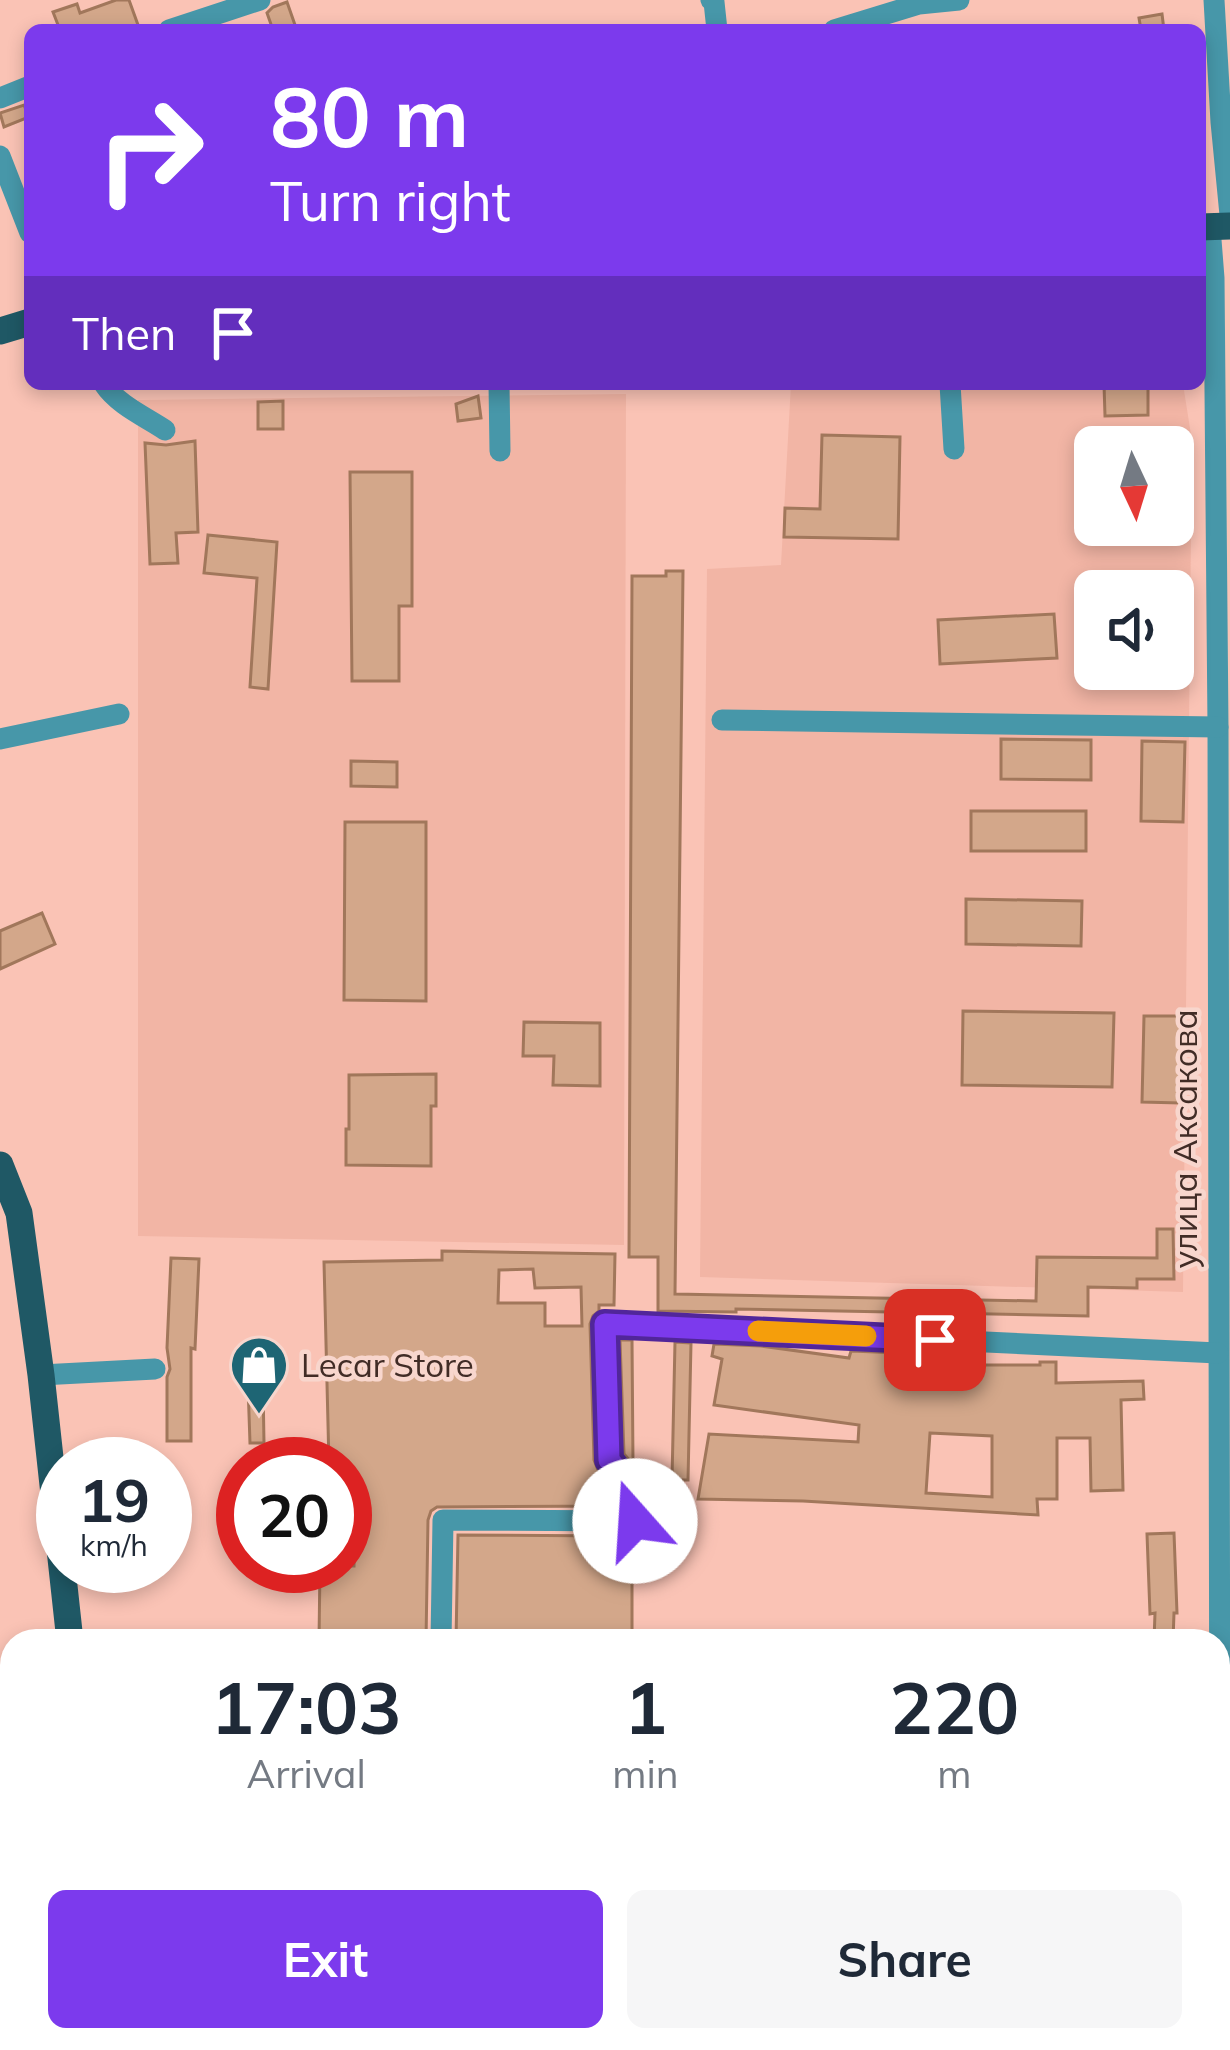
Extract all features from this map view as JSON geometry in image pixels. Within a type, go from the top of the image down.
[{"type":"main road","points":[[0,1165],[19,1213],[69,1629]]},
{"type":"street","points":[[187,24],[260,0]]},
{"type":"street","points":[[854,24],[920,4],[959,0]]},
{"type":"street","name":"улица Аксакова","points":[[1214,0],[1221,122],[1222,350],[1219,1629]]},
{"type":"street","points":[[0,156],[24,217]]},
{"type":"street","points":[[110,390],[165,430]]},
{"type":"street","points":[[499,390],[500,452]]},
{"type":"street","points":[[950,390],[954,449]]},
{"type":"street","points":[[0,739],[119,714]]},
{"type":"street","points":[[722,721],[1218,727]]},
{"type":"street","points":[[441,1629],[443,1520],[635,1521],[634,1490],[609,1460],[605,1324],[1218,1353]]},
{"type":"street","points":[[41,1375],[155,1369]]},
{"type":"shaded area","points":[[791,390],[1184,390],[1190,426],[1074,426],[1074,546],[1191,546],[1191,570],[1074,570],[1074,690],[1189,690],[1183,1292],[700,1277],[707,569],[781,565]]},
{"type":"shaded area","points":[[626,394],[624,1245],[138,1236],[138,400]]},
{"type":"building","points":[[129,0],[138,24],[58,24],[53,12],[77,4],[80,13]]},
{"type":"building","points":[[287,2],[295,24],[271,24],[267,13]]},
{"type":"building","points":[[1162,14],[1163,24],[1140,24],[1139,18]]},
{"type":"building","points":[[24,105],[24,119],[4,127],[0,113]]},
{"type":"building","points":[[1104,390],[1148,390],[1148,415],[1105,416]]},
{"type":"building","points":[[478,396],[481,418],[458,421],[456,404]]},
{"type":"building","points":[[283,401],[283,429],[258,429],[258,402]]},
{"type":"building","points":[[822,435],[900,437],[898,539],[784,537],[785,508],[820,509]]},
{"type":"building","points":[[195,441],[198,532],[176,533],[178,563],[150,564],[145,443]]},
{"type":"building","points":[[350,472],[412,472],[412,606],[399,606],[399,681],[352,681]]},
{"type":"building","points":[[208,535],[277,542],[268,689],[250,687],[257,578],[204,573]]},
{"type":"building","points":[[666,571],[683,571],[675,1294],[1036,1301],[1037,1257],[1157,1258],[1157,1229],[1173,1229],[1174,1279],[1137,1279],[1137,1288],[1088,1287],[1088,1316],[658,1311],[658,1257],[629,1257],[632,576],[666,576]]},
{"type":"building","points":[[1054,614],[1057,658],[940,664],[938,620]]},
{"type":"building","points":[[1001,739],[1091,740],[1091,780],[1001,779]]},
{"type":"building","points":[[1142,741],[1185,742],[1183,822],[1141,821]]},
{"type":"building","points":[[351,761],[397,762],[397,787],[351,786]]},
{"type":"building","points":[[971,811],[1086,811],[1086,851],[971,851]]},
{"type":"building","points":[[345,822],[426,822],[426,1001],[344,1000]]},
{"type":"building","points":[[966,899],[1082,901],[1081,946],[966,944]]},
{"type":"building","points":[[42,913],[55,944],[0,969],[0,931]]},
{"type":"building","points":[[963,1011],[1114,1013],[1112,1087],[962,1085]]},
{"type":"building","points":[[1144,1016],[1183,1016],[1180,1103],[1142,1102]]},
{"type":"building","points":[[524,1022],[600,1023],[600,1086],[553,1085],[554,1056],[523,1056]]},
{"type":"building","points":[[436,1074],[431,1166],[346,1165],[349,1075]]},
{"type":"building","points":[[442,1251],[615,1254],[614,1305],[599,1305],[590,1324],[594,1460],[620,1496],[620,1506],[437,1507],[428,1520],[426,1629],[319,1629],[320,1593],[372,1593],[372,1437],[328,1437],[324,1262],[442,1260]],"holes":[[[533,1269],[535,1288],[581,1287],[582,1326],[545,1326],[545,1303],[498,1303],[499,1270]]]},
{"type":"building","points":[[171,1258],[199,1259],[195,1349],[191,1348],[191,1437],[167,1437]]},
{"type":"building","points":[[620,1340],[632,1340],[633,1464],[624,1454]]},
{"type":"building","points":[[675,1342],[691,1343],[688,1480],[672,1480]]},
{"type":"building","points":[[714,1344],[849,1358],[851,1351],[974,1356],[972,1365],[1056,1362],[1056,1383],[1143,1381],[1144,1399],[1121,1400],[1123,1490],[1091,1491],[1090,1438],[1057,1438],[1057,1499],[1037,1499],[1038,1515],[698,1499],[709,1434],[858,1442],[859,1425],[714,1405],[722,1359],[712,1356]],"holes":[[[930,1433],[992,1436],[992,1497],[926,1493]]]},
{"type":"building","points":[[263,1384],[264,1437],[250,1437],[248,1385]]},
{"type":"building","points":[[655,1505],[669,1505],[668,1536],[654,1535]]},
{"type":"building","points":[[1174,1533],[1173,1629],[1154,1629],[1155,1613],[1150,1614],[1147,1534]]},
{"type":"building","points":[[458,1535],[615,1536],[617,1578],[632,1580],[632,1629],[456,1629]]},
{"type":"slow traffic","points":[[758,1331],[866,1336]]},
{"type":"place","name":"Lecar Store","points":[[259,1416]]},
{"type":"route","points":[[635,1521],[634,1490],[609,1460],[605,1324],[935,1340]]}]
